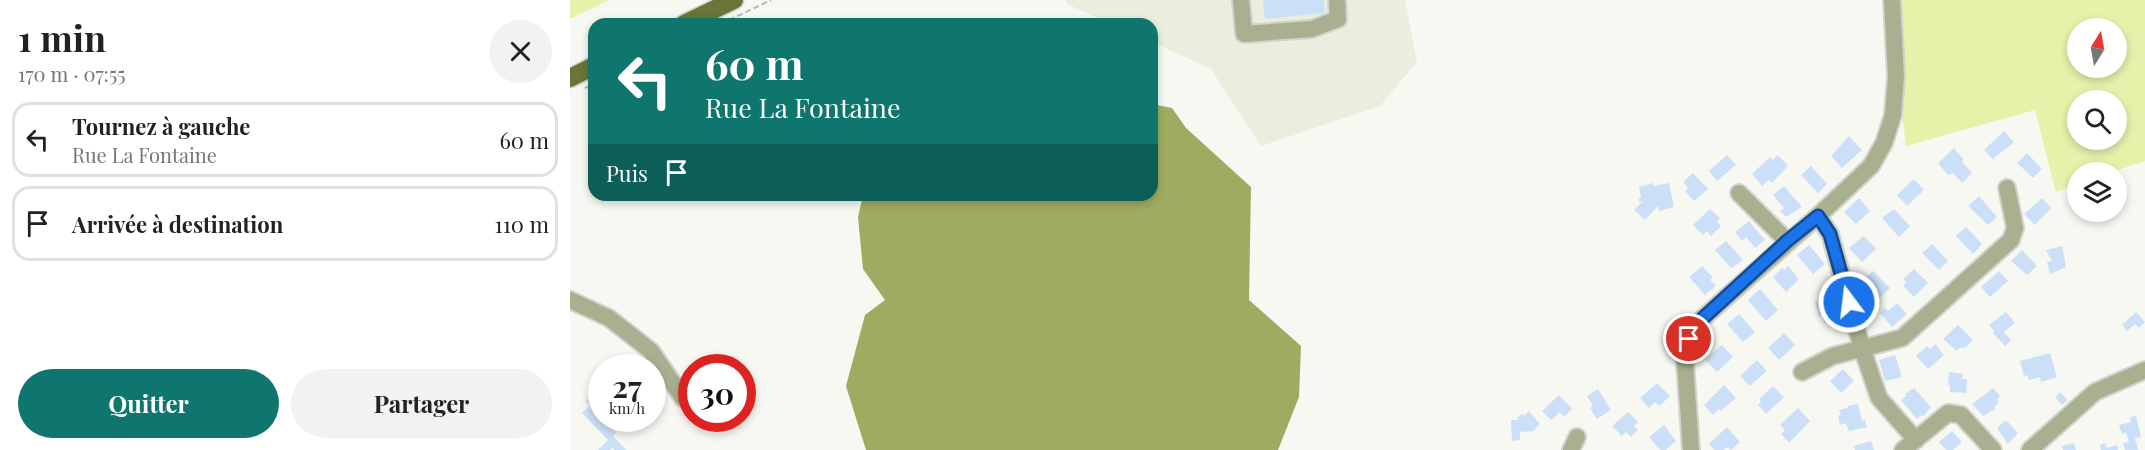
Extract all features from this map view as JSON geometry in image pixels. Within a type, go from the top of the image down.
[{"type":"main road","points":[[696,18],[734,0]]},
{"type":"main road","points":[[570,78],[588,69]]},
{"type":"street","points":[[1241,0],[1244,34],[1312,29],[1338,19],[1337,0]]},
{"type":"street","points":[[1691,450],[1685,362],[1689,339],[1702,319],[1871,166],[1884,142],[1893,115],[1896,76],[1892,0]]},
{"type":"street","points":[[1802,372],[1833,356],[1902,338],[2011,240],[2015,228],[2007,188]]},
{"type":"street","points":[[1739,193],[1787,241]]},
{"type":"street","points":[[1818,216],[1830,234],[1862,348],[1879,398],[1910,445],[1948,413],[1961,415],[1993,450]]},
{"type":"street","points":[[570,300],[609,318],[651,351],[678,392]]},
{"type":"street","points":[[2030,450],[2095,392],[2145,370]]},
{"type":"path","points":[[734,18],[771,0]]},
{"type":"shaded area","points":[[570,0],[609,0],[570,19]]},
{"type":"shaded area","points":[[1066,0],[1405,0],[1417,62],[1380,106],[1261,146],[1211,69],[1158,45],[1158,18],[1098,18],[1067,4]]},
{"type":"shaded area","points":[[1900,0],[2145,0],[2145,161],[2127,167],[2127,162],[2067,162],[2067,188],[2056,192],[2035,110],[1906,146],[1901,104]]},
{"type":"shaded area","points":[[1158,105],[1172,108],[1186,128],[1251,187],[1249,300],[1301,346],[1299,397],[1278,450],[866,450],[846,386],[865,315],[885,300],[863,269],[858,217],[862,201],[1158,201]]},
{"type":"building","points":[[1263,0],[1324,0],[1325,13],[1265,19]]},
{"type":"building","points":[[2004,131],[2014,142],[1993,159],[1984,150]]},
{"type":"building","points":[[1849,136],[1862,150],[1842,168],[1831,156]]},
{"type":"building","points":[[1954,148],[1972,173],[1962,183],[1953,173],[1948,175],[1938,163]]},
{"type":"building","points":[[2027,153],[2042,169],[2033,178],[2017,163]]},
{"type":"building","points":[[1727,155],[1736,165],[1717,181],[1709,171]]},
{"type":"building","points":[[1778,155],[1788,166],[1772,183],[1769,180],[1762,186],[1752,174],[1770,157],[1772,160]]},
{"type":"building","points":[[1811,166],[1827,184],[1818,193],[1801,175]]},
{"type":"building","points":[[1693,173],[1708,189],[1694,201],[1685,191],[1688,188],[1683,182]]},
{"type":"building","points":[[1914,179],[1924,190],[1907,206],[1897,195]]},
{"type":"building","points":[[1653,183],[1653,186],[1669,183],[1674,207],[1659,211],[1658,206],[1645,220],[1634,210],[1643,201],[1639,202],[1641,198],[1639,187]]},
{"type":"building","points":[[1784,186],[1802,207],[1786,217],[1780,211],[1784,208],[1773,195]]},
{"type":"building","points":[[1979,196],[1997,217],[1988,225],[1968,206]]},
{"type":"building","points":[[1859,198],[1870,211],[1856,224],[1844,212]]},
{"type":"building","points":[[2042,198],[2051,208],[2035,225],[2024,214]]},
{"type":"building","points":[[1710,209],[1720,218],[1717,222],[1721,226],[1711,236],[1707,231],[1703,235],[1693,225]]},
{"type":"building","points":[[1894,209],[1910,226],[1899,237],[1882,218]]},
{"type":"building","points":[[1749,221],[1765,240],[1755,248],[1746,237],[1742,241],[1735,232]]},
{"type":"building","points":[[1966,227],[1982,244],[1973,254],[1956,236]]},
{"type":"building","points":[[1864,236],[1876,249],[1862,262],[1849,248]]},
{"type":"building","points":[[1726,241],[1743,260],[1731,268],[1715,250]]},
{"type":"building","points":[[1932,244],[1948,261],[1939,270],[1922,253]]},
{"type":"building","points":[[1809,245],[1825,264],[1813,274],[1797,255]]},
{"type":"building","points":[[2062,246],[2066,267],[2050,274],[2047,262],[2052,261],[2046,250]]},
{"type":"building","points":[[2022,250],[2037,266],[2027,275],[2011,261]]},
{"type":"building","points":[[1702,266],[1713,277],[1710,280],[1716,286],[1705,295],[1689,277]]},
{"type":"building","points":[[1788,266],[1799,279],[1786,292],[1773,277],[1782,268],[1784,270]]},
{"type":"building","points":[[1914,269],[1928,283],[1914,297],[1903,286],[1906,282],[1903,279]]},
{"type":"building","points":[[1873,271],[1890,288],[1879,299],[1871,291],[1868,294],[1859,284]]},
{"type":"building","points":[[1999,271],[2008,281],[1990,297],[1981,287]]},
{"type":"building","points":[[1760,289],[1778,310],[1766,321],[1748,300]]},
{"type":"building","points":[[1833,297],[1837,319],[1824,323],[1822,315],[1819,316],[1815,302]]},
{"type":"building","points":[[1897,303],[1907,314],[1892,327],[1880,313],[1885,308],[1888,311]]},
{"type":"building","points":[[2006,312],[2015,323],[2004,332],[2011,340],[2005,346],[1989,325]]},
{"type":"building","points":[[2136,312],[2145,322],[2139,328],[2135,324],[2127,331],[2122,325]]},
{"type":"building","points":[[1739,314],[1755,332],[1743,342],[1727,324]]},
{"type":"building","points":[[1958,325],[1973,340],[1966,347],[1957,351],[1943,339]]},
{"type":"building","points":[[1784,333],[1795,345],[1779,360],[1768,348]]},
{"type":"building","points":[[1935,344],[1944,355],[1928,369],[1916,356],[1927,346],[1930,349]]},
{"type":"building","points":[[1722,345],[1733,357],[1717,372],[1705,360]]},
{"type":"building","points":[[2050,353],[2057,377],[2041,382],[2040,377],[2029,380],[2027,375],[2024,376],[2020,361]]},
{"type":"building","points":[[1895,355],[1902,377],[1885,381],[1879,360]]},
{"type":"building","points":[[1757,360],[1767,371],[1750,386],[1740,376]]},
{"type":"building","points":[[1843,369],[1854,381],[1841,393],[1830,381]]},
{"type":"building","points":[[1949,372],[1963,374],[1962,379],[1967,379],[1966,393],[1950,392]]},
{"type":"building","points":[[1657,383],[1670,396],[1659,406],[1655,402],[1649,408],[1640,398]]},
{"type":"building","points":[[1724,385],[1736,398],[1713,415],[1704,405]]},
{"type":"building","points":[[1773,386],[1784,397],[1766,414],[1758,405],[1761,402],[1759,399]]},
{"type":"building","points":[[1914,388],[1931,407],[1924,416],[1917,419],[1901,400]]},
{"type":"building","points":[[1993,388],[2000,396],[1997,399],[1999,402],[1994,407],[1995,409],[1983,416],[1972,404]]},
{"type":"building","points":[[1598,389],[1611,410],[1597,419],[1590,408],[1593,406],[1587,396]]},
{"type":"building","points":[[2060,392],[2068,400],[2062,405],[2055,397]]},
{"type":"building","points":[[1559,395],[1572,409],[1564,417],[1560,412],[1551,420],[1542,411]]},
{"type":"building","points":[[1858,404],[1862,421],[1865,420],[1867,427],[1849,431],[1846,423],[1840,425],[1839,410]]},
{"type":"building","points":[[588,408],[588,419],[582,413]]},
{"type":"building","points":[[1798,408],[1810,421],[1789,443],[1781,434],[1785,430],[1780,425]]},
{"type":"building","points":[[1529,411],[1540,424],[1533,431],[1520,432],[1520,440],[1512,441],[1511,420],[1519,420],[1517,418]]},
{"type":"building","points":[[1628,412],[1638,422],[1634,426],[1638,430],[1631,437],[1626,432],[1622,436],[1612,426]]},
{"type":"building","points":[[2136,416],[2141,437],[2135,438],[2138,450],[2125,450],[2123,443],[2129,442],[2126,433],[2122,434],[2119,425],[2131,422],[2130,417]]},
{"type":"building","points":[[2006,420],[2018,433],[2008,444],[1997,428]]},
{"type":"building","points":[[1664,425],[1676,441],[1666,450],[1660,450],[1649,437]]},
{"type":"building","points":[[1727,427],[1740,442],[1731,450],[1727,447],[1724,450],[1714,450],[1709,444]]},
{"type":"building","points":[[1952,431],[1962,442],[1953,450],[1946,450],[1939,442]]},
{"type":"building","points":[[600,432],[615,432],[613,436],[626,450],[612,448],[598,450],[608,440]]},
{"type":"building","points":[[1871,441],[1874,450],[1855,450],[1854,446]]},
{"type":"building","points":[[2074,443],[2076,450],[2063,450],[2062,446]]},
{"type":"building","points":[[2105,443],[2107,448],[2117,445],[2118,450],[2101,450],[2100,445]]},
{"type":"route","points":[[1689,339],[1702,319],[1787,241],[1818,216],[1830,234],[1849,302]]}]
